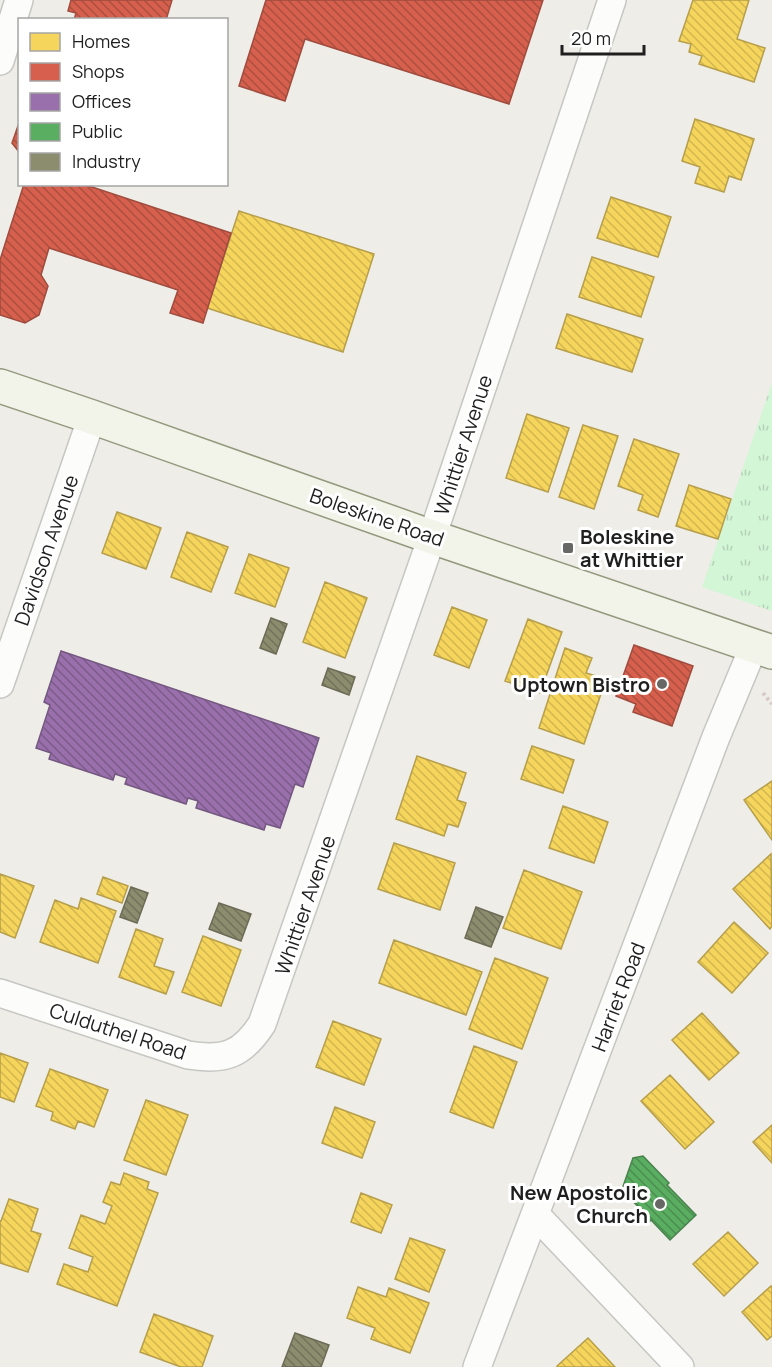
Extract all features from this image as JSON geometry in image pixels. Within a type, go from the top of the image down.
[{"type":"main road","name":"Boleskine Road","points":[[0,386],[432,537],[763,649]]},
{"type":"street","points":[[0,61],[14,35],[20,0]]},
{"type":"street","name":"Whittier Avenue","points":[[238,1051],[256,1034],[267,1013],[432,537],[612,0]]},
{"type":"street","name":"Davidson Avenue","points":[[0,684],[92,417]]},
{"type":"street","name":"Harriet Road","points":[[477,1367],[704,768],[763,649]]},
{"type":"street","name":"Culduthel Road","points":[[0,993],[188,1055],[213,1057],[238,1051]]},
{"type":"street","points":[[536,1215],[680,1367]]},
{"type":"green space","points":[[772,383],[772,611],[702,587]]},
{"type":"building: Homes","points":[[693,0],[749,0],[737,39],[765,48],[754,82],[699,64],[702,56],[689,52],[691,44],[679,41]]},
{"type":"building: Homes","points":[[695,119],[754,139],[741,180],[729,176],[724,192],[695,183],[700,167],[682,161]]},
{"type":"building: Homes","points":[[611,197],[671,217],[658,257],[597,238]]},
{"type":"building: Homes","points":[[239,211],[374,254],[343,352],[207,308]]},
{"type":"building: Homes","points":[[592,257],[654,277],[641,317],[579,297]]},
{"type":"building: Homes","points":[[567,314],[643,339],[632,372],[556,348]]},
{"type":"building: Homes","points":[[527,414],[569,428],[548,492],[506,478]]},
{"type":"building: Homes","points":[[583,425],[618,436],[594,509],[559,497]]},
{"type":"building: Homes","points":[[634,439],[679,454],[658,517],[638,510],[643,495],[618,486]]},
{"type":"building: Homes","points":[[689,485],[731,499],[718,539],[676,526]]},
{"type":"building: Homes","points":[[117,512],[161,528],[146,569],[102,553]]},
{"type":"building: Homes","points":[[187,532],[228,547],[211,592],[171,577]]},
{"type":"building: Homes","points":[[249,554],[289,568],[275,607],[235,593]]},
{"type":"building: Homes","points":[[325,582],[367,598],[345,658],[303,642]]},
{"type":"building: Homes","points":[[452,607],[487,620],[469,668],[434,655]]},
{"type":"building: Homes","points":[[528,619],[562,632],[540,693],[505,681]]},
{"type":"building: Homes","points":[[565,648],[592,658],[586,673],[606,679],[584,744],[539,728]]},
{"type":"building: Homes","points":[[532,746],[574,760],[563,793],[521,779]]},
{"type":"building: Homes","points":[[417,756],[466,773],[457,800],[466,803],[458,827],[448,824],[444,836],[396,819]]},
{"type":"building: Homes","points":[[772,781],[772,840],[744,800]]},
{"type":"building: Homes","points":[[563,806],[608,822],[594,863],[549,848]]},
{"type":"building: Homes","points":[[394,843],[455,863],[440,910],[378,889]]},
{"type":"building: Homes","points":[[771,854],[772,926],[770,929],[733,889]]},
{"type":"building: Homes","points":[[524,870],[582,892],[561,949],[503,928]]},
{"type":"building: Homes","points":[[0,874],[34,886],[15,938],[0,932]]},
{"type":"building: Homes","points":[[103,877],[128,886],[122,903],[97,894]]},
{"type":"building: Homes","points":[[81,898],[116,911],[98,963],[40,942],[55,900],[78,909]]},
{"type":"building: Homes","points":[[734,922],[768,953],[732,993],[698,962]]},
{"type":"building: Homes","points":[[136,929],[163,939],[154,966],[174,972],[166,994],[119,977]]},
{"type":"building: Homes","points":[[203,936],[241,950],[221,1006],[182,992]]},
{"type":"building: Homes","points":[[394,940],[482,972],[466,1015],[379,983]]},
{"type":"building: Homes","points":[[495,958],[548,978],[522,1049],[469,1029]]},
{"type":"building: Homes","points":[[702,1013],[739,1053],[709,1080],[672,1040]]},
{"type":"building: Homes","points":[[333,1021],[381,1039],[364,1085],[316,1067]]},
{"type":"building: Homes","points":[[474,1046],[517,1062],[493,1128],[450,1112]]},
{"type":"building: Homes","points":[[0,1053],[28,1063],[14,1102],[0,1097]]},
{"type":"building: Homes","points":[[50,1069],[108,1090],[94,1127],[78,1121],[75,1129],[51,1120],[53,1112],[36,1106]]},
{"type":"building: Homes","points":[[670,1075],[714,1122],[685,1149],[641,1101]]},
{"type":"building: Homes","points":[[146,1100],[188,1115],[166,1175],[124,1160]]},
{"type":"building: Homes","points":[[335,1107],[375,1122],[362,1158],[322,1143]]},
{"type":"building: Homes","points":[[772,1125],[772,1163],[753,1142]]},
{"type":"building: Homes","points":[[124,1173],[149,1182],[147,1189],[158,1193],[117,1306],[57,1284],[64,1264],[88,1272],[93,1257],[69,1248],[81,1215],[105,1224],[112,1206],[103,1202],[111,1182],[120,1185]]},
{"type":"building: Homes","points":[[361,1193],[392,1205],[381,1233],[351,1222]]},
{"type":"building: Homes","points":[[9,1199],[38,1209],[31,1231],[41,1234],[28,1272],[0,1263],[0,1221]]},
{"type":"building: Homes","points":[[728,1232],[758,1263],[724,1296],[693,1264]]},
{"type":"building: Homes","points":[[410,1238],[445,1250],[429,1292],[395,1279]]},
{"type":"building: Homes","points":[[771,1286],[772,1336],[767,1340],[742,1312]]},
{"type":"building: Homes","points":[[358,1287],[386,1297],[389,1288],[429,1303],[410,1353],[371,1339],[375,1328],[347,1318]]},
{"type":"building: Homes","points":[[154,1314],[213,1336],[202,1367],[181,1367],[140,1352]]},
{"type":"building: Homes","points":[[588,1338],[615,1367],[557,1367],[557,1366]]},
{"type":"building: Shops","points":[[71,0],[172,0],[167,18],[75,18],[76,13],[68,11]]},
{"type":"building: Shops","points":[[266,0],[543,0],[509,104],[305,39],[285,101],[239,86]]},
{"type":"building: Shops","points":[[18,126],[18,150],[12,143]]},
{"type":"building: Shops","points":[[23,186],[89,186],[231,233],[203,323],[170,313],[178,290],[49,248],[41,275],[48,286],[39,315],[25,323],[0,315],[0,260]]},
{"type":"building: Shops","points":[[634,645],[693,666],[672,726],[633,712],[636,704],[616,696]]},
{"type":"building: Offices","points":[[61,651],[319,738],[303,787],[295,784],[280,828],[266,824],[264,830],[196,808],[198,801],[188,798],[186,804],[125,784],[127,778],[115,774],[113,780],[49,759],[51,753],[36,748],[50,705],[44,702]]},
{"type":"building: Public","name":"New Apostolic Church","points":[[643,1156],[696,1215],[670,1240],[651,1220],[648,1223],[642,1217],[645,1214],[626,1194],[621,1192],[633,1158]]},
{"type":"building: Industry","points":[[271,618],[287,624],[276,654],[260,648]]},
{"type":"building: Industry","points":[[328,668],[355,677],[349,695],[322,685]]},
{"type":"building: Industry","points":[[131,887],[148,893],[137,923],[120,917]]},
{"type":"building: Industry","points":[[219,903],[251,914],[241,941],[209,929]]},
{"type":"building: Industry","points":[[476,907],[503,917],[491,947],[465,938]]},
{"type":"building: Industry","points":[[295,1333],[329,1345],[321,1367],[282,1367]]},
{"type":"place","name":"Boleskine at Whittier","points":[[568,548]]},
{"type":"place","name":"Uptown Bistro","points":[[662,684]]},
{"type":"place","name":"New Apostolic Church","points":[[660,1204]]}]
